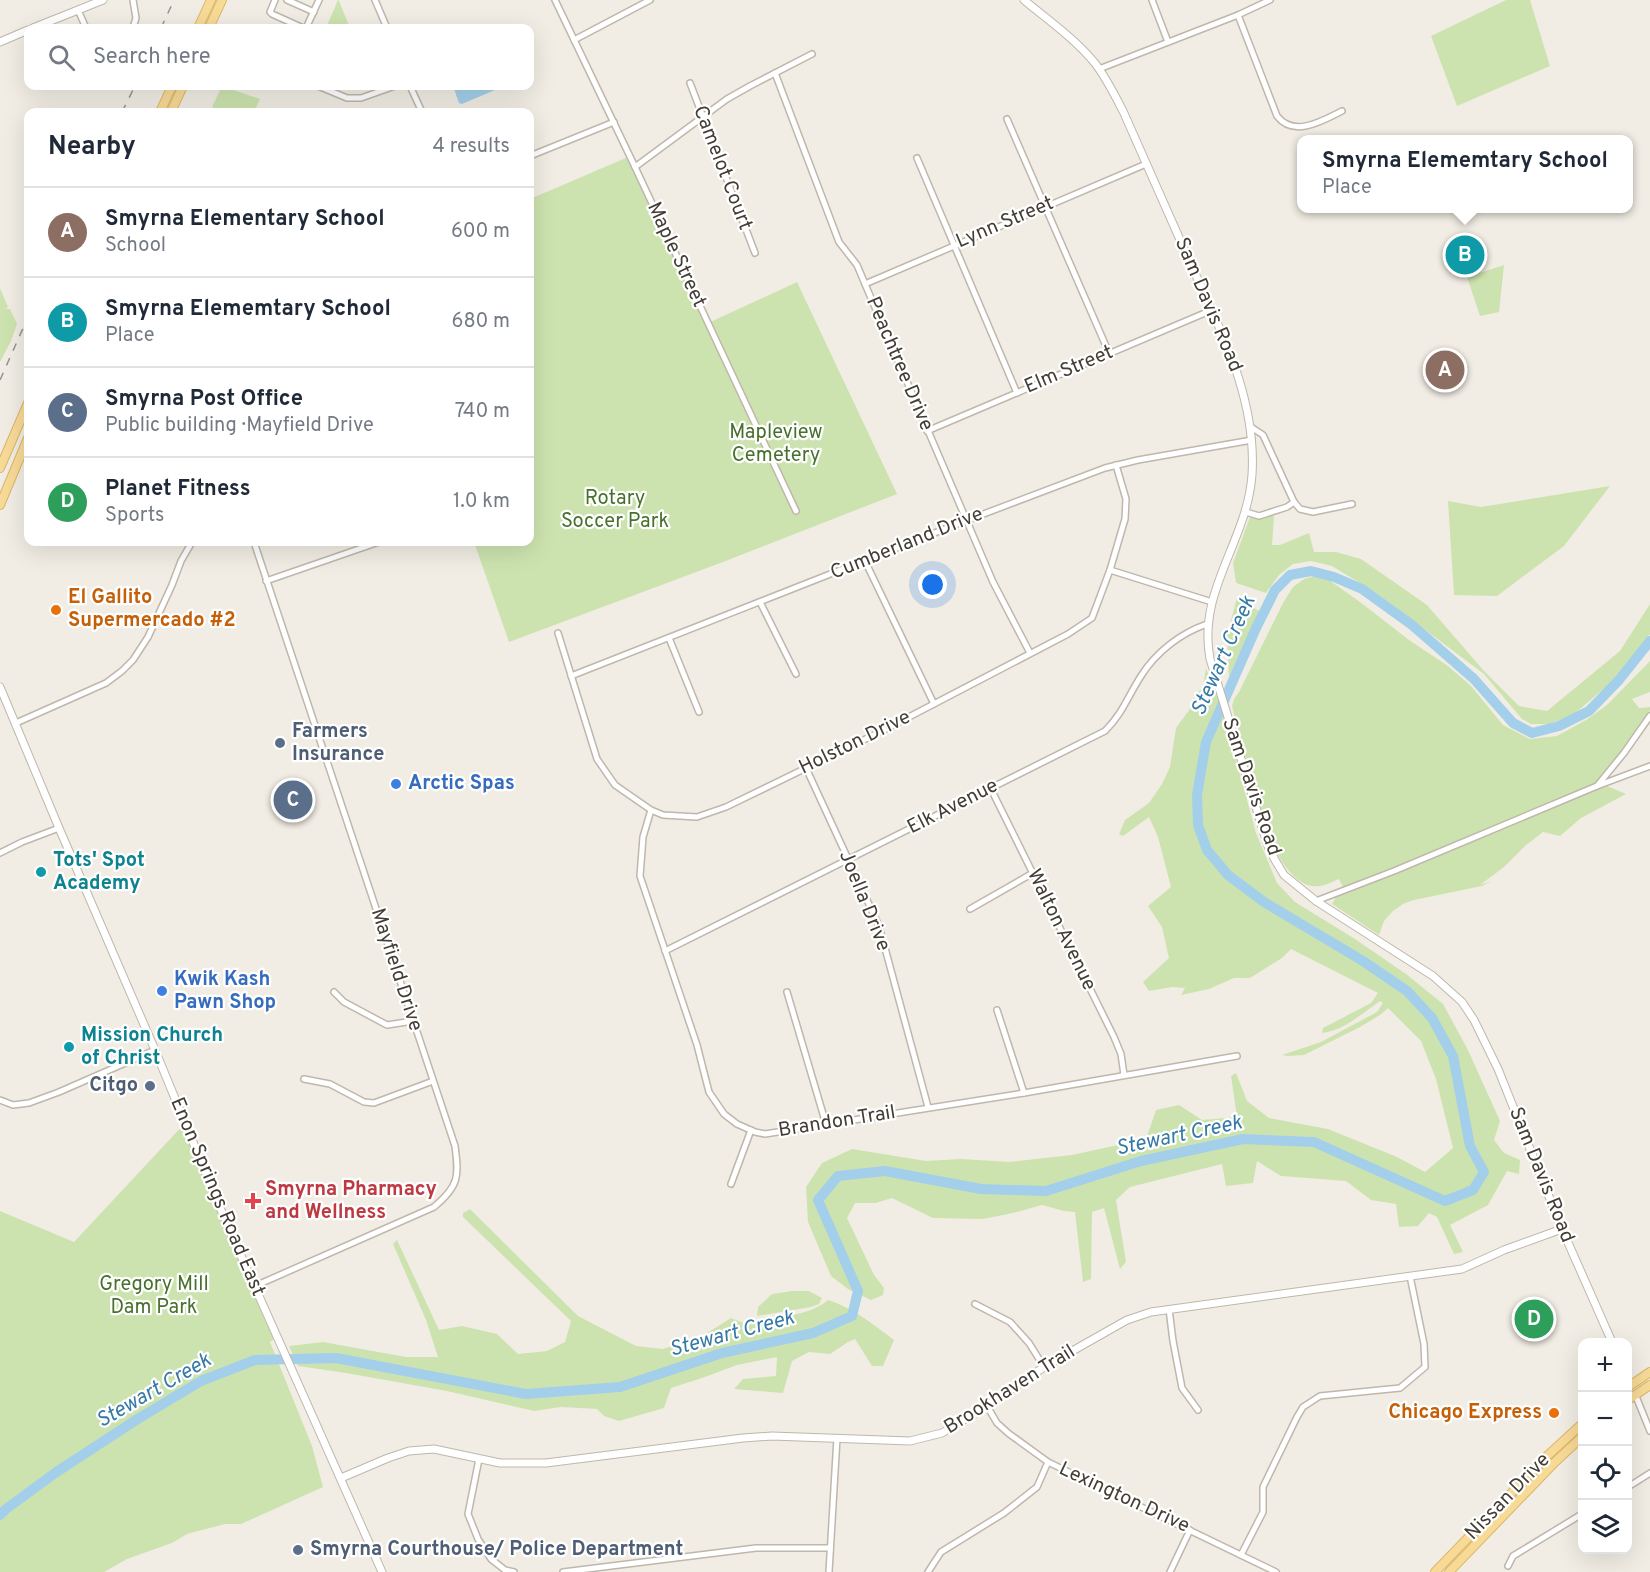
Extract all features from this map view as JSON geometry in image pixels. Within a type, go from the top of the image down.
[{"type":"main road","points":[[200,24],[212,0]]},
{"type":"main road","points":[[211,24],[222,0]]},
{"type":"main road","points":[[162,108],[170,90]]},
{"type":"main road","points":[[173,108],[181,90]]},
{"type":"main road","points":[[0,468],[24,412]]},
{"type":"main road","points":[[0,505],[24,448]]},
{"type":"main road","points":[[1632,1381],[1650,1372]]},
{"type":"main road","points":[[1632,1396],[1650,1385]]},
{"type":"main road","name":"Nissan Drive","points":[[1435,1572],[1546,1457],[1578,1428]]},
{"type":"main road","name":"Nissan Drive","points":[[1449,1572],[1578,1441]]},
{"type":"street","points":[[43,24],[103,0]]},
{"type":"street","points":[[133,0],[136,18],[134,24]]},
{"type":"street","points":[[275,0],[270,12],[296,24]]},
{"type":"street","points":[[287,0],[314,12]]},
{"type":"street","points":[[307,24],[319,0]]},
{"type":"street","points":[[375,0],[385,24]]},
{"type":"street","name":"Maple Street","points":[[555,0],[636,167],[796,511]]},
{"type":"street","points":[[574,40],[650,0]]},
{"type":"street","name":"Sam Davis Road","points":[[1024,0],[1074,41],[1099,69],[1123,111],[1212,310],[1238,374],[1251,426],[1252,475],[1246,512],[1219,580],[1207,624],[1209,654],[1268,846],[1284,875],[1316,900],[1433,976],[1455,995],[1468,1011],[1484,1037],[1498,1069],[1610,1338]]},
{"type":"street","points":[[1152,0],[1168,42]]},
{"type":"street","points":[[1099,69],[1238,15],[1270,0]]},
{"type":"street","points":[[78,10],[84,24]]},
{"type":"street","points":[[1238,15],[1277,116],[1281,121],[1287,125],[1301,127],[1342,111]]},
{"type":"street","points":[[0,42],[24,32]]},
{"type":"street","points":[[636,167],[703,116],[738,93],[812,54]]},
{"type":"street","name":"Peachtree Drive","points":[[775,73],[839,242],[857,265],[965,520],[993,582],[1030,653]]},
{"type":"street","name":"Camelot Court","points":[[690,83],[755,253]]},
{"type":"street","points":[[327,90],[346,98],[361,98],[384,90]]},
{"type":"street","points":[[412,90],[420,108]]},
{"type":"street","points":[[1007,119],[1109,353]]},
{"type":"street","points":[[534,154],[614,122]]},
{"type":"street","points":[[917,158],[1017,393]]},
{"type":"street","name":"Lynn Street","points":[[865,284],[1146,164]]},
{"type":"street","name":"Elm Street","points":[[927,431],[1212,310]]},
{"type":"street","points":[[1251,426],[1263,435],[1294,502],[1300,510],[1313,512],[1352,504]]},
{"type":"street","name":"Cumberland Drive","points":[[571,676],[965,520],[1116,465],[1252,440]]},
{"type":"street","name":"Holston Drive","points":[[558,633],[597,759],[615,785],[651,810],[663,815],[697,817],[726,807],[934,704],[1068,634],[1092,618],[1110,570],[1125,519],[1127,506],[1125,492],[1116,465]]},
{"type":"street","points":[[1246,512],[1259,516],[1287,507],[1294,502]]},
{"type":"street","points":[[16,723],[106,683],[134,660],[148,637],[190,546]]},
{"type":"street","name":"Mayfield Drive","points":[[255,546],[433,1081],[454,1146],[458,1166],[457,1178],[452,1191],[434,1207],[255,1286]]},
{"type":"street","points":[[267,581],[368,546]]},
{"type":"street","points":[[865,561],[934,704]]},
{"type":"street","points":[[1110,570],[1212,602]]},
{"type":"street","points":[[760,602],[796,674]]},
{"type":"street","name":"Elk Avenue","points":[[665,951],[1105,731],[1117,719],[1153,660],[1183,634],[1207,624]]},
{"type":"street","points":[[669,638],[699,712]]},
{"type":"street","name":"Enon Springs Road East","points":[[0,687],[155,1050],[225,1221],[382,1572]]},
{"type":"street","points":[[1597,786],[1650,716]]},
{"type":"street","points":[[1316,900],[1386,874],[1650,766]]},
{"type":"street","name":"Joella Drive","points":[[806,768],[879,926],[928,1107]]},
{"type":"street","name":"Walton Avenue","points":[[990,787],[1117,1045],[1121,1054],[1124,1075]]},
{"type":"street","name":"Brandon Trail","points":[[651,810],[643,837],[640,876],[697,1045],[709,1092],[724,1114],[737,1124],[751,1130],[765,1134],[1237,1056]]},
{"type":"street","points":[[0,853],[59,828]]},
{"type":"street","points":[[970,909],[1033,873]]},
{"type":"street","points":[[334,992],[344,1002],[387,1026],[413,1021]]},
{"type":"street","points":[[787,992],[826,1124]]},
{"type":"street","points":[[997,1010],[1024,1093]]},
{"type":"street","points":[[0,1100],[13,1105],[29,1103],[155,1050]]},
{"type":"street","points":[[304,1079],[330,1084],[364,1102],[374,1102],[433,1081]]},
{"type":"street","points":[[731,1184],[751,1130]]},
{"type":"street","name":"Brookhaven Trail","points":[[341,1478],[409,1451],[434,1449],[500,1463],[546,1462],[772,1436],[910,1441],[942,1433],[1044,1367],[1127,1320],[1151,1312],[1462,1269],[1504,1250],[1563,1229]]},
{"type":"street","points":[[1241,1555],[1263,1512],[1263,1487],[1303,1407],[1320,1396],[1400,1388],[1425,1367],[1424,1344],[1410,1276]]},
{"type":"street","points":[[975,1304],[1010,1322],[1029,1343],[1044,1367]]},
{"type":"street","points":[[1169,1309],[1182,1388],[1198,1410]]},
{"type":"street","points":[[1632,1399],[1650,1431]]},
{"type":"street","name":"Lexington Drive","points":[[987,1406],[998,1424],[1048,1462],[1276,1572]]},
{"type":"street","points":[[829,1572],[837,1438]]},
{"type":"street","points":[[479,1459],[468,1514],[478,1539],[491,1559],[505,1571],[514,1572]]},
{"type":"street","points":[[928,1572],[941,1552],[1005,1513],[1036,1487],[1048,1462]]},
{"type":"street","points":[[1632,1484],[1650,1473]]},
{"type":"street","points":[[1508,1566],[1513,1556],[1578,1516]]},
{"type":"street","points":[[1170,1572],[1190,1530]]},
{"type":"street","points":[[563,1572],[756,1548],[830,1548]]},
{"type":"green space","points":[[338,0],[348,24],[328,24]]},
{"type":"green space","points":[[1506,0],[1530,0],[1550,66],[1457,106],[1431,36]]},
{"type":"green space","points":[[220,90],[234,90],[260,99],[256,108],[212,107]]},
{"type":"green space","name":"Rotary Soccer Park","points":[[628,157],[706,324],[797,282],[897,494],[509,642],[475,546],[534,546],[534,197]]},
{"type":"green space","points":[[1504,265],[1499,312],[1480,316],[1467,277]]},
{"type":"green space","points":[[0,288],[8,307],[6,309],[10,309],[17,324],[0,362]]},
{"type":"green space","points":[[1610,486],[1564,546],[1497,596],[1454,595],[1448,501],[1481,507]]},
{"type":"green space","points":[[1274,516],[1272,545],[1280,545],[1309,533],[1314,552],[1336,552],[1361,559],[1427,605],[1484,671],[1519,706],[1547,711],[1620,651],[1650,604],[1650,634],[1621,674],[1573,715],[1549,724],[1531,724],[1522,719],[1484,674],[1376,593],[1332,566],[1311,561],[1293,564],[1279,575],[1266,593],[1236,583],[1233,563],[1250,517]]},
{"type":"green space","points":[[1315,576],[1329,580],[1448,666],[1471,686],[1503,725],[1530,739],[1557,736],[1586,720],[1607,705],[1650,661],[1650,692],[1632,699],[1639,708],[1650,707],[1650,710],[1627,747],[1599,780],[1574,794],[1547,803],[1554,805],[1597,786],[1607,786],[1626,794],[1581,818],[1560,836],[1543,832],[1480,885],[1492,881],[1482,886],[1403,904],[1384,921],[1379,935],[1332,904],[1336,897],[1345,891],[1339,879],[1320,886],[1310,886],[1297,879],[1279,857],[1269,835],[1232,706],[1293,587],[1304,579]]},
{"type":"green space","points":[[1237,598],[1259,611],[1229,677],[1227,635]]},
{"type":"green space","points":[[1206,668],[1224,715],[1256,833],[1277,883],[1295,902],[1406,974],[1443,1004],[1468,1050],[1500,1121],[1494,1140],[1504,1153],[1520,1160],[1519,1174],[1507,1171],[1488,1205],[1450,1225],[1463,1252],[1454,1254],[1437,1217],[1429,1213],[1418,1226],[1399,1227],[1396,1204],[1371,1200],[1346,1181],[1281,1176],[1257,1161],[1253,1183],[1226,1186],[1222,1164],[1130,1187],[1116,1200],[1126,1262],[1120,1269],[1104,1208],[1092,1212],[1091,1279],[1083,1282],[1075,1212],[1042,1205],[983,1219],[933,1218],[892,1198],[876,1203],[855,1203],[847,1218],[874,1275],[884,1288],[883,1295],[871,1300],[848,1289],[831,1276],[808,1222],[806,1187],[822,1163],[852,1149],[926,1161],[961,1159],[1010,1162],[1072,1155],[1146,1139],[1156,1110],[1179,1105],[1202,1120],[1237,1117],[1231,1076],[1236,1073],[1247,1101],[1269,1118],[1328,1129],[1397,1157],[1425,1172],[1453,1148],[1436,1079],[1421,1041],[1388,1008],[1360,1027],[1304,1055],[1282,1055],[1321,1042],[1377,1012],[1383,1003],[1380,1001],[1338,1029],[1322,1033],[1323,1028],[1371,1003],[1378,993],[1291,949],[1282,958],[1250,978],[1234,978],[1209,989],[1181,995],[1185,988],[1172,987],[1149,991],[1143,982],[1169,958],[1162,927],[1148,906],[1171,887],[1158,837],[1149,817],[1123,836],[1119,834],[1125,820],[1149,803],[1162,784],[1170,767],[1176,728],[1192,706],[1196,693],[1204,688]]},
{"type":"green space","name":"Gregory Mill Dam Park","points":[[185,1123],[277,1337],[270,1342],[312,1446],[323,1487],[241,1524],[225,1524],[187,1534],[172,1543],[127,1559],[104,1572],[0,1572],[0,1211],[74,1242]]},
{"type":"green space","points":[[470,1209],[578,1316],[636,1346],[663,1349],[704,1335],[731,1318],[749,1325],[810,1310],[828,1300],[854,1312],[894,1340],[883,1366],[872,1366],[855,1339],[830,1354],[809,1352],[792,1361],[783,1393],[734,1389],[743,1379],[776,1376],[777,1357],[737,1365],[671,1388],[664,1408],[619,1421],[604,1416],[597,1409],[561,1407],[534,1411],[447,1391],[298,1366],[289,1346],[323,1342],[406,1357],[438,1357],[426,1320],[393,1244],[397,1240],[439,1330],[462,1326],[497,1334],[518,1354],[547,1351],[565,1342],[571,1321],[463,1217],[463,1213]]},
{"type":"green space","points":[[809,1291],[822,1298],[819,1304],[811,1307],[757,1316],[758,1307],[772,1294]]},
{"type":"water","points":[[454,90],[495,90],[462,104],[459,103]]},
{"type":"waterway","name":"Stewart Creek","points":[[0,1515],[55,1473],[136,1420],[201,1381],[255,1360],[336,1358],[526,1394],[620,1387],[722,1353],[813,1333],[852,1316],[858,1291],[818,1200],[838,1176],[885,1171],[981,1189],[1046,1191],[1141,1161],[1243,1139],[1314,1142],[1445,1201],[1473,1190],[1484,1172],[1470,1146],[1453,1056],[1432,1018],[1407,991],[1363,961],[1264,902],[1228,875],[1207,850],[1198,825],[1197,795],[1206,742],[1275,590],[1290,575],[1311,571],[1334,577],[1362,589],[1412,625],[1474,679],[1513,723],[1532,733],[1559,726],[1589,711],[1619,680],[1650,641]]},
{"type":"railway","points":[[163,24],[174,0]]},
{"type":"railway","points":[[124,108],[133,90]]},
{"type":"railway","points":[[0,380],[24,326]]},
{"type":"place","name":"Smyrna Elememtary School","points":[[1465,255]]},
{"type":"place","name":"Smyrna Elementary School","points":[[1445,370]]},
{"type":"place","name":"El Gallito Supermercado #2","points":[[56,610]]},
{"type":"place","name":"Farmers Insurance","points":[[280,743]]},
{"type":"place","name":"Arctic Spas","points":[[396,784]]},
{"type":"place","name":"Smyrna Post Office","points":[[293,800]]},
{"type":"place","name":"Tots' Spot Academy","points":[[41,872]]},
{"type":"place","name":"Kwik Kash Pawn Shop","points":[[162,991]]},
{"type":"place","name":"Mission Church of Christ","points":[[69,1047]]},
{"type":"place","name":"Citgo","points":[[150,1086]]},
{"type":"place","name":"Smyrna Pharmacy and Wellness","points":[[253,1201]]},
{"type":"place","name":"Planet Fitness","points":[[1534,1319]]},
{"type":"place","name":"Chicago Express","points":[[1554,1413]]},
{"type":"place","name":"Smyrna Courthouse/ Police Department","points":[[298,1550]]},
{"type":"park label","name":"Mapleview Cemetery","points":[[776,444]]}]
